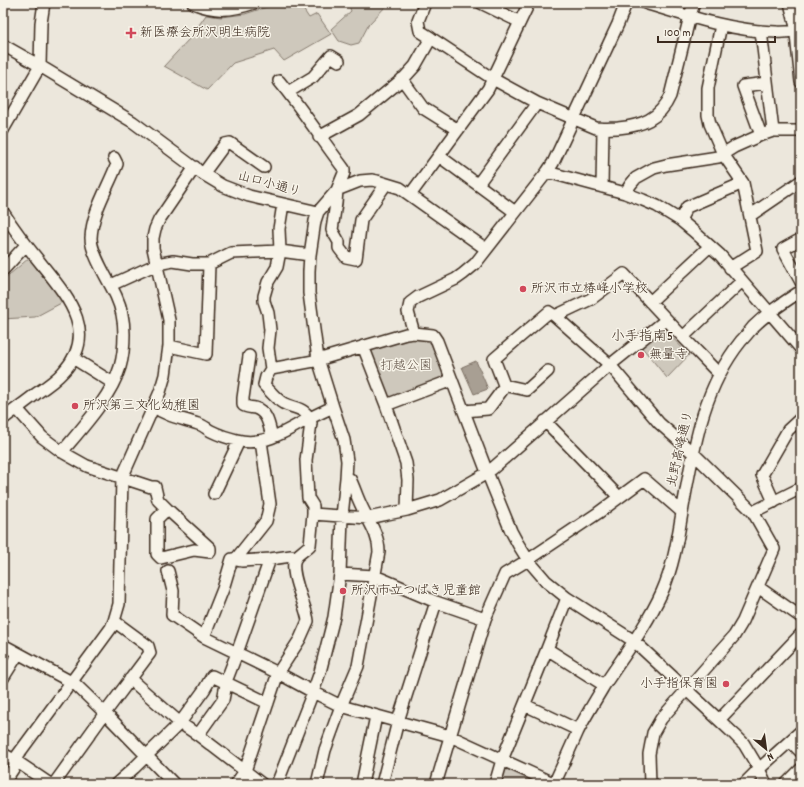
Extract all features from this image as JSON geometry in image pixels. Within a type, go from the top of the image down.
[{"type":"street","points":[[4,125],[40,66],[41,22],[44,3]]},
{"type":"street","points":[[193,3],[209,9],[226,10],[254,3]]},
{"type":"street","points":[[425,3],[418,21],[420,31],[493,79],[537,103],[573,119],[596,128],[603,129],[632,126],[642,123],[656,115],[667,104],[694,3]]},
{"type":"street","points":[[480,3],[520,22]]},
{"type":"street","points":[[410,195],[488,89],[529,3]]},
{"type":"street","points":[[414,333],[408,312],[410,303],[418,297],[463,274],[475,264],[553,163],[618,24],[626,3]]},
{"type":"street","points":[[645,3],[738,29],[778,32],[798,31]]},
{"type":"street","points":[[790,3],[798,31],[801,82]]},
{"type":"street","points":[[721,25],[708,88],[710,124],[723,154],[743,183],[751,215],[757,251],[730,268]]},
{"type":"street","points":[[761,31],[773,131]]},
{"type":"street","points":[[319,137],[359,115],[402,79],[414,66],[431,38]]},
{"type":"street","name":"山口小通り","points":[[3,45],[133,122],[223,186],[242,194],[318,212]]},
{"type":"street","points":[[288,92],[313,77],[331,56],[339,61]]},
{"type":"street","points":[[402,79],[423,108],[458,130]]},
{"type":"street","points":[[279,80],[319,137],[344,169],[344,173],[337,190],[332,230],[339,242],[339,248],[346,257],[356,259],[361,220],[386,184]]},
{"type":"street","points":[[761,135],[743,86],[767,82]]},
{"type":"street","points":[[478,184],[537,103]]},
{"type":"street","points":[[602,186],[603,129]]},
{"type":"street","points":[[625,193],[636,178],[654,168],[718,157],[734,147],[773,131],[801,132]]},
{"type":"street","points":[[3,784],[16,766],[17,756],[111,628],[119,604],[122,478],[160,392],[165,375],[169,346],[169,320],[153,248],[155,229],[159,220],[199,170],[225,144],[230,143],[264,167]]},
{"type":"street","points":[[440,156],[515,212]]},
{"type":"street","points":[[62,452],[104,399],[120,367],[123,354],[124,326],[122,312],[96,255],[91,238],[97,209],[117,164],[114,158]]},
{"type":"street","points":[[546,172],[625,193],[657,206],[680,220],[720,255],[801,349]]},
{"type":"street","points":[[277,784],[320,672],[334,617],[340,574],[342,516],[347,462],[344,440],[318,359],[309,293],[310,255],[318,212],[337,190],[360,181],[372,180],[400,188],[486,249]]},
{"type":"street","points":[[751,215],[801,181]]},
{"type":"street","points":[[680,220],[687,207],[743,183]]},
{"type":"street","points":[[236,784],[245,771],[278,673],[300,639],[308,621],[294,571],[294,562],[296,558],[310,545],[313,506],[308,498],[306,460],[311,423],[310,418],[301,410],[282,403],[264,385],[266,377],[271,369],[268,348],[270,330],[264,296],[268,282],[277,267],[280,251],[279,229],[283,204]]},
{"type":"street","points":[[3,212],[26,245],[64,294],[76,316],[79,327],[78,346],[74,358],[63,372],[50,384],[3,419]]},
{"type":"street","points":[[801,239],[783,249],[801,282]]},
{"type":"street","points":[[3,270],[26,245]]},
{"type":"street","points":[[650,302],[710,246]]},
{"type":"street","points":[[111,285],[157,264],[173,261],[192,264],[209,264],[230,253],[280,251],[310,255]]},
{"type":"street","points":[[169,346],[206,354],[209,264]]},
{"type":"street","points":[[555,316],[591,299],[624,274],[666,320],[719,374]]},
{"type":"street","points":[[683,337],[742,281]]},
{"type":"street","name":"北野高峰通り","points":[[555,784],[578,730],[604,685],[646,622],[662,591],[671,567],[698,428],[719,374],[735,349],[753,327],[776,308],[801,291]]},
{"type":"street","points":[[464,411],[488,409],[503,389],[504,384],[494,360],[549,312],[610,365],[659,423],[693,453],[753,512],[774,549],[743,621],[734,636],[661,719],[653,733],[649,754],[650,784]]},
{"type":"street","points":[[313,514],[368,518],[407,510],[440,500],[487,472],[610,365],[666,320]]},
{"type":"street","points":[[271,369],[318,359],[406,334],[414,333],[432,335],[437,341],[487,472],[511,530],[528,560],[546,581],[567,598],[634,641],[735,735],[744,744],[766,784]]},
{"type":"street","points":[[363,346],[386,405],[406,463],[408,480],[407,510]]},
{"type":"street","points":[[249,356],[243,405],[245,407],[255,408],[262,411],[268,420],[272,437]]},
{"type":"street","points":[[74,358],[113,383]]},
{"type":"street","points":[[504,384],[527,390],[548,372]]},
{"type":"street","points":[[386,405],[452,380]]},
{"type":"street","points":[[153,406],[168,416],[200,424],[218,434],[249,442],[261,441],[272,437],[333,407]]},
{"type":"street","points":[[17,409],[42,437],[62,452],[87,466],[155,487],[158,500],[210,548],[210,552],[194,550],[161,558],[157,554],[157,519],[167,509]]},
{"type":"street","points":[[774,502],[762,475],[788,430],[801,418]]},
{"type":"street","points":[[545,421],[619,497]]},
{"type":"street","points":[[214,494],[239,440]]},
{"type":"street","points":[[204,637],[223,589],[232,559],[235,560],[266,521],[270,504],[261,441]]},
{"type":"street","points":[[317,784],[325,750],[358,666],[379,552],[378,541],[368,518],[350,479],[346,478]]},
{"type":"street","points":[[436,784],[484,619],[505,574],[598,513],[644,479],[682,512]]},
{"type":"street","points":[[753,512],[801,488]]},
{"type":"street","points":[[235,560],[270,559],[291,556],[296,558]]},
{"type":"street","points":[[198,735],[222,700],[226,683],[270,559]]},
{"type":"street","points":[[168,571],[173,591],[172,615],[204,637],[341,706],[450,736],[555,784]]},
{"type":"street","points":[[340,574],[375,576],[436,602],[484,619]]},
{"type":"street","points":[[758,587],[801,617]]},
{"type":"street","points":[[496,784],[502,760],[567,598]]},
{"type":"street","points":[[382,784],[398,721],[436,602]]},
{"type":"street","points":[[54,784],[104,713],[150,653],[148,646],[114,621]]},
{"type":"street","points":[[719,720],[801,634]]},
{"type":"street","points":[[3,645],[75,684],[174,784]]},
{"type":"street","points":[[547,649],[604,685]]},
{"type":"street","points":[[3,678],[18,654]]},
{"type":"street","points":[[116,784],[180,722],[204,690],[212,676],[268,703]]},
{"type":"street","points":[[130,679],[180,722],[262,784]]},
{"type":"street","points":[[525,705],[578,730]]},
{"type":"street","points":[[362,784],[376,716]]},
{"type":"street","points":[[744,784],[801,731]]},
{"type":"street","points":[[790,741],[801,752]]},
{"type":"street","points":[[3,754],[50,784]]},
{"type":"street","points":[[786,784],[801,769]]},
{"type":"green space","points":[[279,3],[299,3],[309,18],[317,14],[331,34],[284,61],[274,50],[233,63],[207,90],[164,66],[189,39],[206,15],[221,17],[245,14]]},
{"type":"green space","points":[[348,3],[389,3],[369,24],[359,43],[351,45],[339,41],[331,29],[351,11]]},
{"type":"green space","points":[[29,258],[63,302],[35,317],[3,319],[3,283],[9,275]]},
{"type":"green space","points":[[659,330],[664,333],[666,331],[689,355],[667,378],[640,345]]},
{"type":"green space","name":"打越公園","points":[[408,339],[427,339],[431,343],[445,377],[389,400],[370,352],[371,350]]},
{"type":"green space","points":[[506,764],[543,784],[501,784]]},
{"type":"shaded area","points":[[476,361],[488,389],[474,394],[462,367]]},
{"type":"place","name":"新医療会所沢明生病院","points":[[131,33]]},
{"type":"place","name":"所沢市立椿峰小学校","points":[[523,289]]},
{"type":"place","name":"無量寺","points":[[641,355]]},
{"type":"place","name":"所沢第三文化幼稚園","points":[[75,406]]},
{"type":"place","name":"所沢市立つばき児童館","points":[[343,591]]},
{"type":"place","name":"小手指保育園","points":[[726,684]]},
{"type":"district","name":"小手指南5","points":[[642,337]]}]
